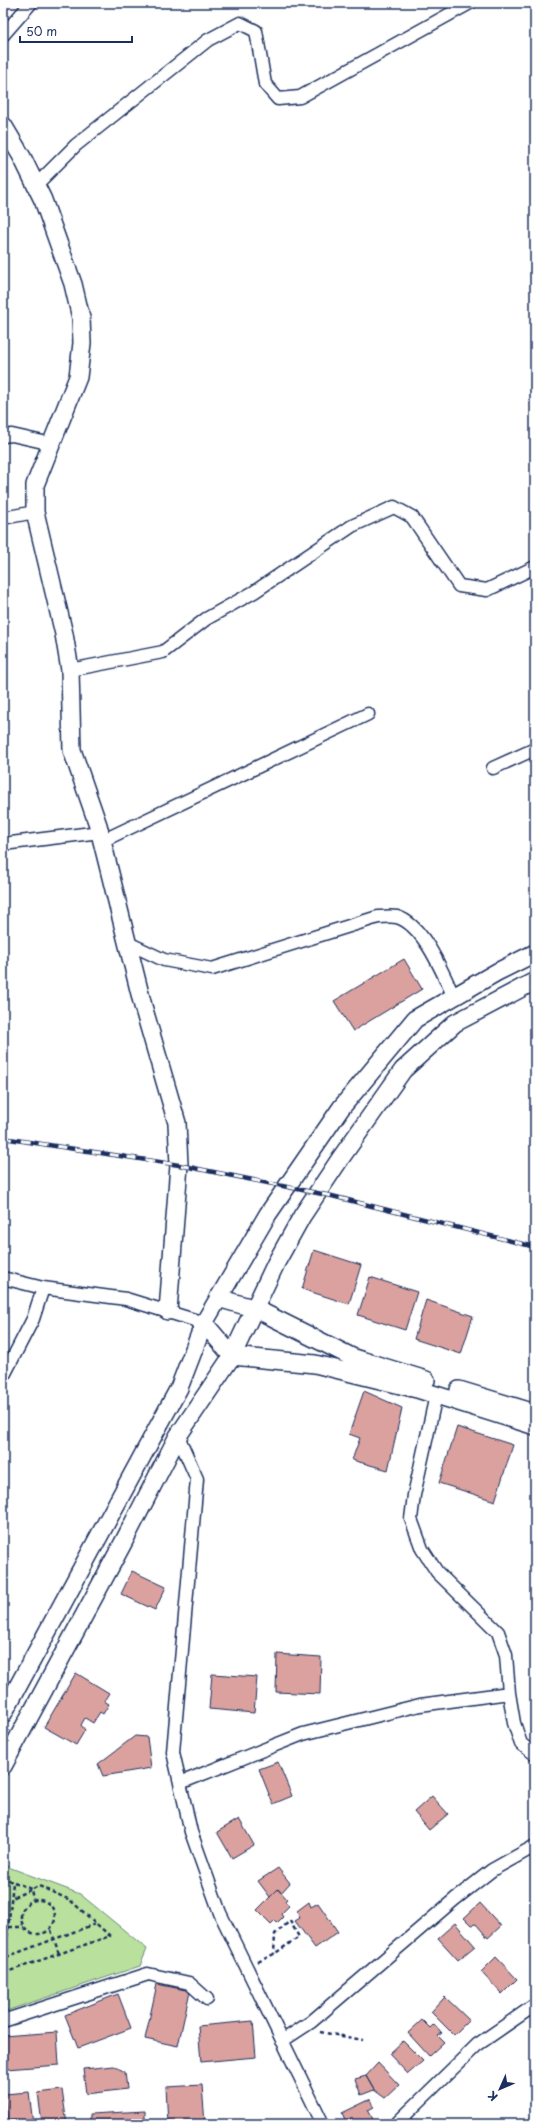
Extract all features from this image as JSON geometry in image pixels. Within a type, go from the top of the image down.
[{"type":"main road","points":[[3,126],[43,200],[73,284],[81,318],[82,343],[78,377],[36,485],[36,512],[64,634],[70,670],[72,750],[101,837],[128,943],[142,1006],[177,1123],[179,1165],[168,1311]]},
{"type":"main road","points":[[3,1714],[179,1388],[204,1323],[268,1214],[341,1108],[415,1019],[535,953]]},
{"type":"main road","points":[[3,1766],[119,1550],[178,1436],[232,1356],[256,1309],[276,1263],[302,1216],[403,1070],[455,1023],[535,981]]},
{"type":"main road","points":[[218,1298],[256,1309],[354,1358],[535,1413]]},
{"type":"main road","points":[[204,1323],[232,1356],[315,1364],[436,1395],[535,1426]]},
{"type":"street","points":[[3,35],[31,3]]},
{"type":"street","points":[[36,185],[76,145],[202,44],[240,23],[256,31],[265,84],[278,100],[300,97],[470,3]]},
{"type":"street","points":[[3,436],[12,436],[52,444]]},
{"type":"street","points":[[70,670],[163,652],[206,619],[254,592],[352,526],[394,507],[412,518],[459,586],[487,590],[535,567]]},
{"type":"street","points":[[3,518],[36,512]]},
{"type":"street","points":[[3,844],[101,837],[368,714]]},
{"type":"street","points":[[493,768],[535,749]]},
{"type":"street","points":[[128,943],[164,960],[212,969],[378,917],[397,917],[414,929],[431,949],[454,997]]},
{"type":"street","points":[[3,1278],[43,1288],[126,1299],[204,1323]]},
{"type":"street","points":[[3,1377],[33,1319],[43,1288]]},
{"type":"street","points":[[436,1395],[414,1495],[411,1519],[422,1548],[437,1572],[498,1632],[506,1656],[509,1692],[514,1723],[521,1744],[535,1754]]},
{"type":"street","points":[[178,1436],[197,1479],[174,1752],[180,1783],[194,1839],[220,1913],[323,2124]]},
{"type":"street","points":[[180,1783],[303,1734],[420,1705],[509,1692]]},
{"type":"street","points":[[282,2041],[302,2028],[492,1870],[535,1846]]},
{"type":"street","points":[[3,2021],[148,1974],[189,1984],[207,1999]]},
{"type":"street","points":[[396,2124],[477,2045],[535,2005]]},
{"type":"path","points":[[3,1875],[11,1881],[31,1889]]},
{"type":"path","points":[[11,1881],[13,1883],[12,1898],[4,1974],[110,1936],[70,1900],[39,1886],[12,1898]]},
{"type":"path","points":[[31,1889],[33,1900]]},
{"type":"path","points":[[9,1927],[24,1927],[35,1934],[46,1933],[51,1930],[56,1920],[53,1909],[45,1901],[33,1900],[28,1903],[21,1912],[24,1927]]},
{"type":"path","points":[[246,1968],[274,1954],[299,1937],[290,1921],[275,1934],[274,1954]]},
{"type":"path","points":[[6,1957],[96,1924]]},
{"type":"path","points":[[51,1930],[59,1954]]},
{"type":"path","points":[[302,2028],[363,2040]]},
{"type":"green space","points":[[3,1865],[80,1894],[147,1949],[140,1966],[3,2012]]},
{"type":"building","points":[[404,959],[422,989],[353,1031],[334,1001]]},
{"type":"building","points":[[314,1250],[361,1265],[349,1304],[302,1289]]},
{"type":"building","points":[[370,1277],[417,1292],[405,1330],[358,1315]]},
{"type":"building","points":[[426,1300],[473,1316],[461,1354],[414,1339]]},
{"type":"building","points":[[364,1391],[402,1408],[388,1470],[352,1460],[360,1438],[349,1434]]},
{"type":"building","points":[[457,1427],[513,1445],[495,1501],[439,1483]]},
{"type":"building","points":[[132,1571],[166,1587],[155,1610],[121,1594]]},
{"type":"building","points":[[277,1654],[321,1657],[320,1694],[276,1692]]},
{"type":"building","points":[[76,1673],[109,1693],[104,1701],[109,1704],[103,1714],[100,1712],[93,1723],[85,1718],[81,1725],[85,1730],[76,1745],[44,1727]]},
{"type":"building","points":[[212,1674],[257,1677],[254,1713],[209,1709]]},
{"type":"building","points":[[135,1736],[147,1737],[151,1768],[103,1776],[98,1764]]},
{"type":"building","points":[[278,1762],[292,1796],[273,1804],[259,1769]]},
{"type":"building","points":[[432,1796],[448,1814],[429,1830],[414,1812]]},
{"type":"building","points":[[239,1819],[254,1845],[232,1858],[217,1832]]},
{"type":"building","points":[[278,1868],[290,1883],[281,1893],[278,1889],[270,1897],[258,1881]]},
{"type":"building","points":[[278,1889],[287,1899],[285,1901],[289,1906],[281,1914],[283,1917],[277,1923],[275,1920],[271,1924],[257,1910]]},
{"type":"building","points":[[309,1902],[311,1907],[318,1903],[338,1932],[315,1948],[295,1921],[300,1918],[297,1911]]},
{"type":"building","points":[[480,1903],[501,1926],[488,1938],[476,1924],[471,1925],[464,1918]]},
{"type":"building","points":[[455,1923],[475,1946],[458,1960],[438,1938]]},
{"type":"building","points":[[496,1957],[517,1979],[502,1994],[481,1972]]},
{"type":"building","points":[[157,1984],[190,1991],[178,2046],[145,2039]]},
{"type":"building","points":[[118,1994],[131,2028],[78,2048],[65,2015]]},
{"type":"building","points":[[445,1997],[469,2020],[454,2035],[431,2012]]},
{"type":"building","points":[[422,2020],[430,2028],[434,2024],[442,2033],[438,2036],[444,2042],[429,2056],[408,2033]]},
{"type":"building","points":[[253,2021],[256,2057],[201,2062],[198,2026]]},
{"type":"building","points":[[57,2032],[59,2065],[6,2069],[3,2036]]},
{"type":"building","points":[[403,2041],[423,2061],[408,2074],[389,2054]]},
{"type":"building","points":[[378,2063],[399,2085],[385,2098],[374,2090],[366,2076]]},
{"type":"building","points":[[114,2066],[125,2072],[127,2089],[86,2094],[83,2069]]},
{"type":"building","points":[[366,2076],[374,2090],[361,2095],[355,2079]]},
{"type":"building","points":[[202,2085],[205,2124],[168,2124],[166,2087]]},
{"type":"building","points":[[62,2090],[67,2124],[42,2124],[38,2093]]},
{"type":"building","points":[[29,2092],[33,2124],[16,2124],[16,2120],[8,2121],[4,2094]]},
{"type":"building","points":[[371,2099],[374,2107],[368,2110],[374,2121],[369,2124],[347,2124],[342,2113]]},
{"type":"building","points":[[145,2111],[145,2124],[90,2124],[90,2114]]},
{"type":"railway","points":[[3,1138],[179,1165],[332,1196],[535,1247]]}]
